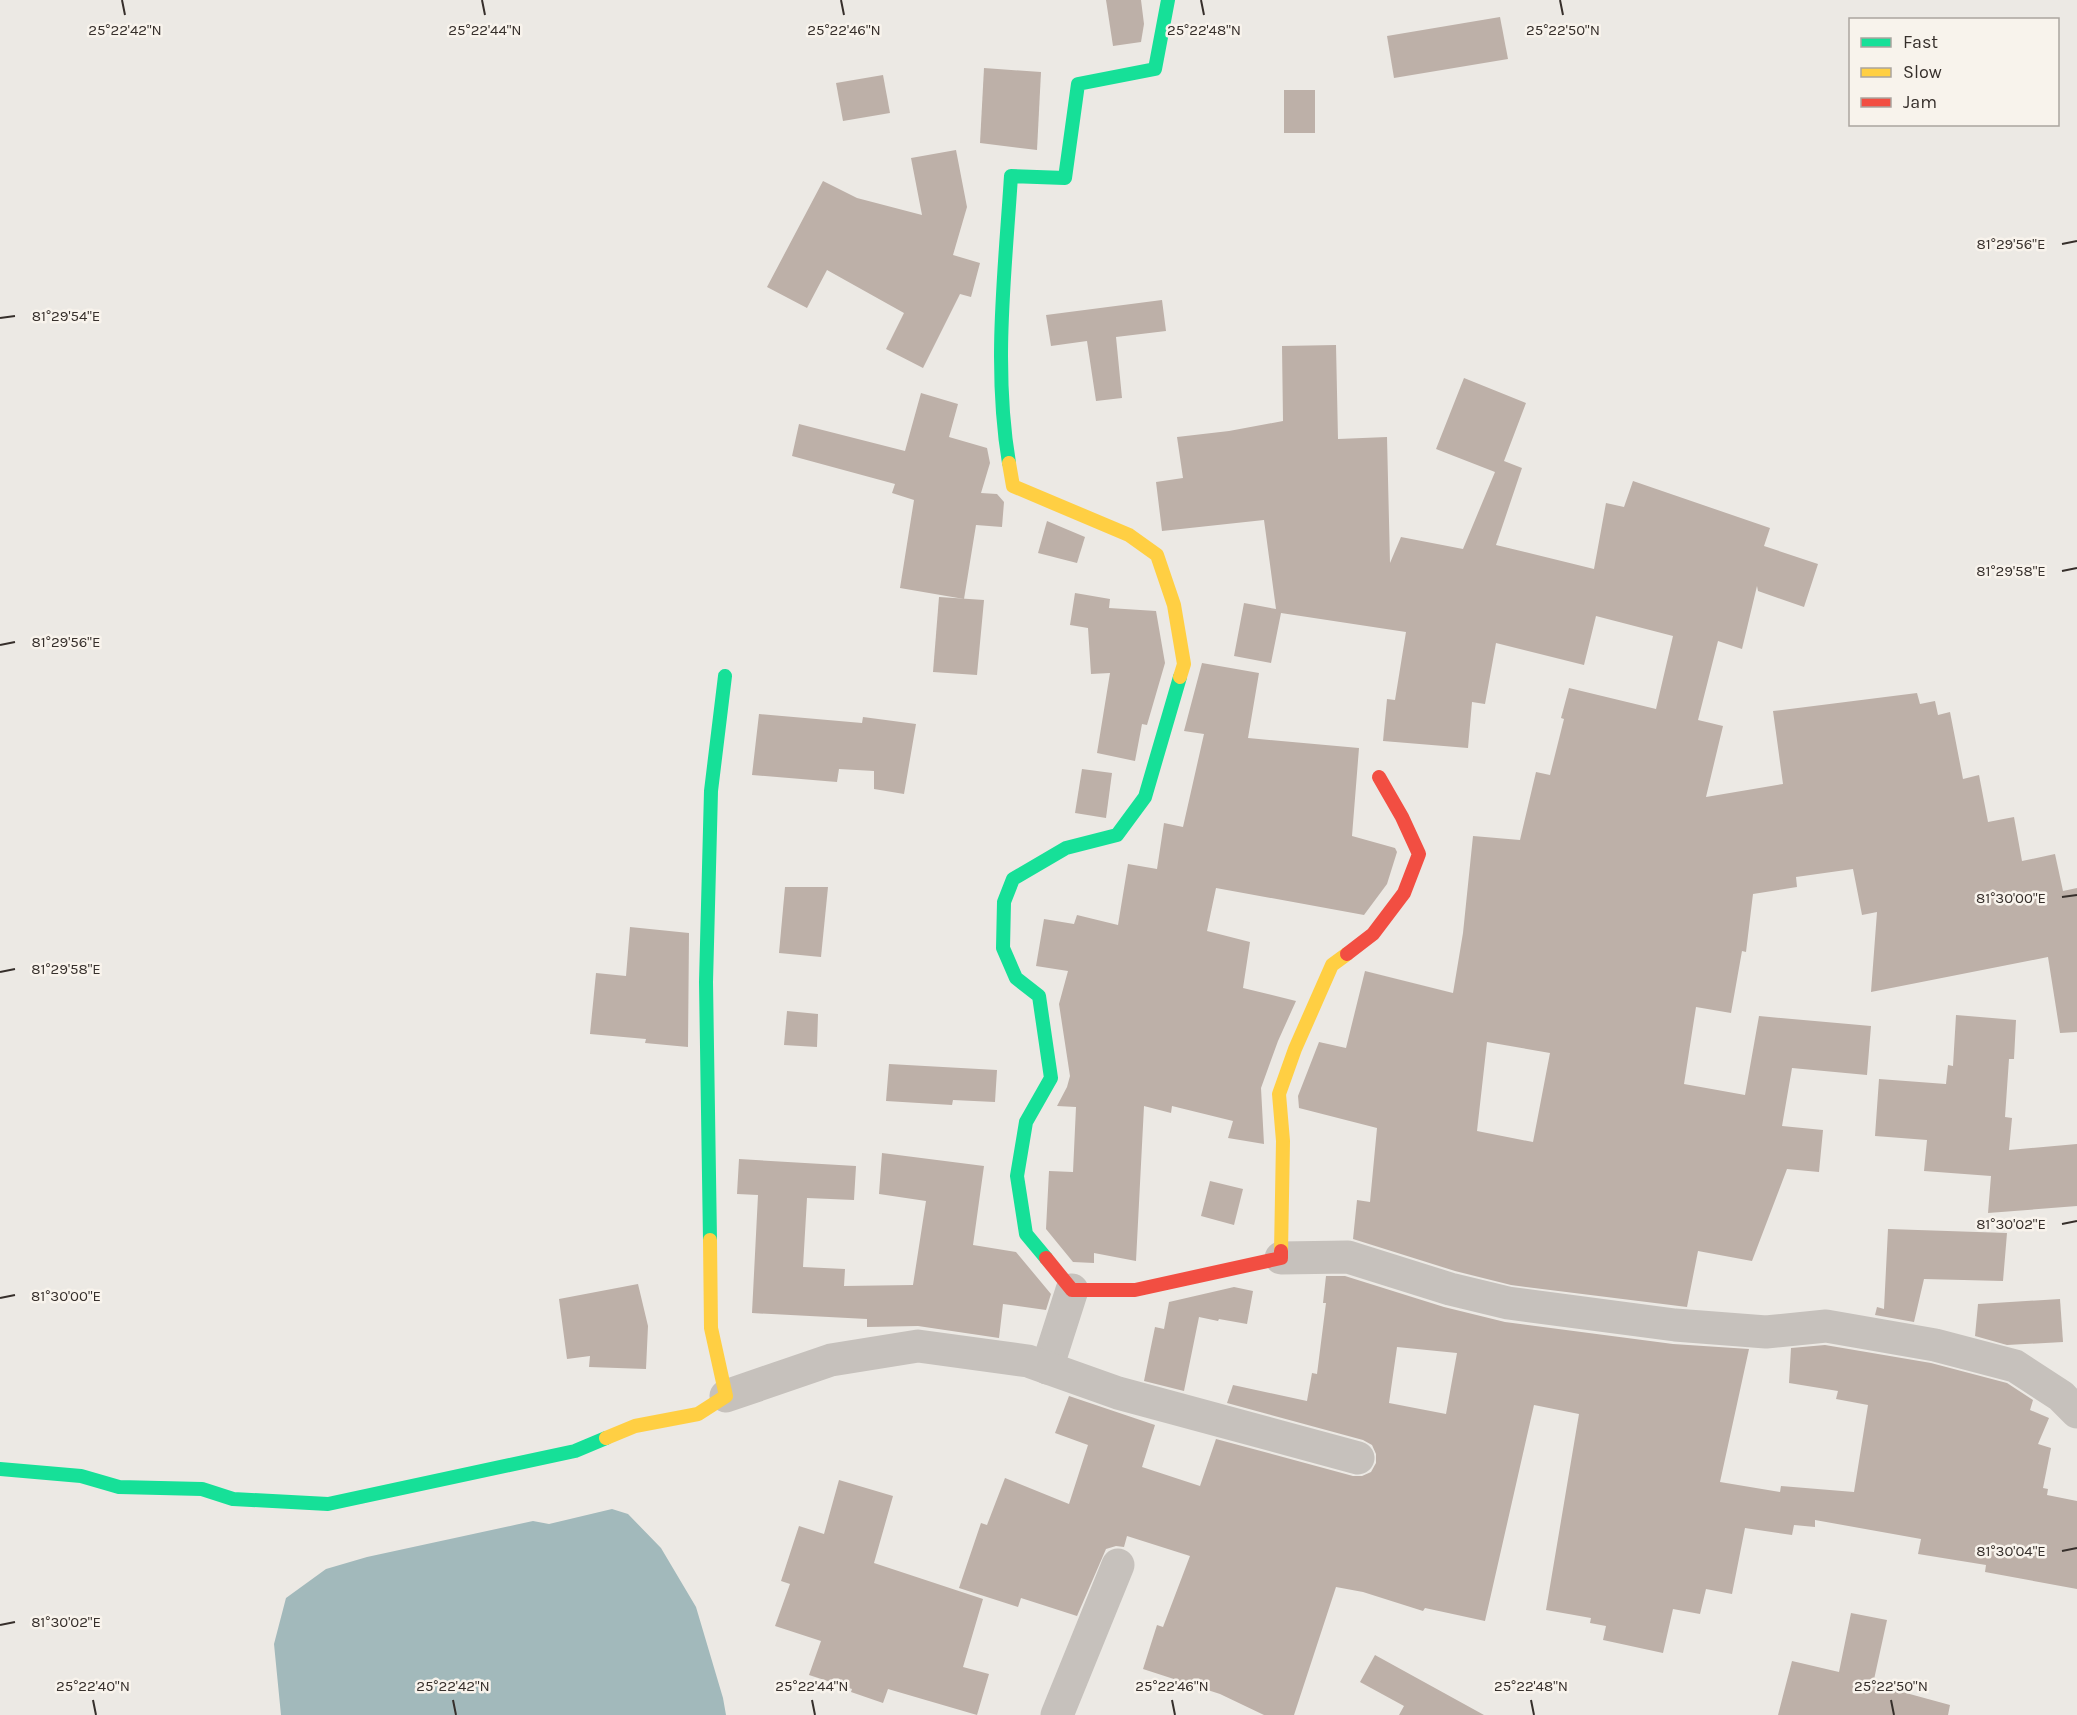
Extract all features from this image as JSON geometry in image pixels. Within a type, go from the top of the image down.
[{"type":"street","points":[[1072,1290],[1026,1234],[1017,1176],[1026,1122],[1051,1078],[1039,996],[1016,978],[1003,948],[1004,902],[1013,879],[1066,848],[1117,835],[1146,797],[1184,664],[1174,605],[1157,555],[1129,535],[1013,486],[1005,439],[1000,352],[1011,177],[1065,178],[1078,84],[1155,69],[1168,0]]},
{"type":"street","points":[[725,676],[711,791],[706,982],[711,1328],[726,1396]]},
{"type":"street","points":[[1281,1258],[1283,1141],[1279,1094],[1295,1049],[1332,965],[1373,934],[1404,892],[1419,854],[1402,816],[1378,777]]},
{"type":"street","points":[[1072,1290],[1135,1290],[1281,1258],[1348,1257],[1450,1289],[1519,1305],[1675,1325],[1766,1332],[1826,1326],[1935,1345],[2015,1366],[2061,1396],[2077,1412]]},
{"type":"street","points":[[1047,1368],[1072,1290]]},
{"type":"street","points":[[0,1469],[81,1476],[119,1487],[202,1489],[233,1499],[328,1504],[575,1451],[635,1426],[698,1413],[726,1396],[831,1360],[918,1346],[1028,1361],[1118,1393],[1358,1458]]},
{"type":"street","points":[[1057,1715],[1118,1565]]},
{"type":"water","points":[[612,1509],[628,1514],[661,1548],[696,1607],[726,1715],[281,1715],[274,1644],[286,1598],[326,1569],[367,1557],[533,1521],[549,1524]]},
{"type":"building","points":[[1106,0],[1141,0],[1144,24],[1141,42],[1113,46]]},
{"type":"building","points":[[1500,17],[1508,59],[1394,78],[1387,36]]},
{"type":"building","points":[[984,68],[1041,72],[1037,150],[980,143]]},
{"type":"building","points":[[883,75],[890,113],[843,121],[836,83]]},
{"type":"building","points":[[1284,90],[1315,90],[1315,133],[1284,133]]},
{"type":"building","points":[[956,150],[967,207],[953,255],[980,263],[971,297],[960,294],[923,368],[886,349],[904,313],[827,270],[807,308],[767,287],[823,181],[857,198],[922,215],[911,158]]},
{"type":"building","points":[[1162,300],[1166,331],[1116,337],[1122,398],[1096,401],[1087,341],[1051,346],[1046,315]]},
{"type":"building","points":[[1336,345],[1338,439],[1387,437],[1390,563],[1401,537],[1463,549],[1495,472],[1436,449],[1464,378],[1526,403],[1504,461],[1522,468],[1496,545],[1594,569],[1606,503],[1624,507],[1633,481],[1770,528],[1764,546],[1818,564],[1804,607],[1758,591],[1757,586],[1742,649],[1718,641],[1698,720],[1723,726],[1706,797],[1783,784],[1773,711],[1917,693],[1920,704],[1935,701],[1938,715],[1950,712],[1963,779],[1979,775],[1988,822],[2014,817],[2022,861],[2055,854],[2063,891],[2077,888],[2077,1032],[2060,1033],[2048,957],[1871,992],[1877,912],[1862,915],[1853,869],[1796,877],[1797,887],[1753,894],[1746,952],[1742,951],[1731,1013],[1696,1007],[1684,1084],[1745,1095],[1759,1016],[1871,1026],[1867,1075],[1792,1068],[1782,1126],[1823,1130],[1819,1172],[1787,1169],[1752,1261],[1698,1251],[1687,1307],[1511,1285],[1455,1271],[1353,1239],[1357,1200],[1370,1202],[1377,1128],[1299,1108],[1298,1096],[1319,1042],[1346,1048],[1365,971],[1453,993],[1463,933],[1473,836],[1520,840],[1536,772],[1550,775],[1569,688],[1656,709],[1673,636],[1596,616],[1584,665],[1496,643],[1485,704],[1472,702],[1468,748],[1383,741],[1387,699],[1395,700],[1406,632],[1281,613],[1271,663],[1234,656],[1244,603],[1276,609],[1264,520],[1162,531],[1156,482],[1183,478],[1177,437],[1229,431],[1283,421],[1282,346]],"holes":[[[1487,1042],[1550,1053],[1533,1142],[1477,1131]]]},
{"type":"building","points":[[921,393],[958,404],[949,437],[987,448],[990,463],[981,493],[997,494],[1004,502],[1002,527],[976,525],[964,599],[900,588],[914,500],[892,493],[895,484],[792,456],[799,424],[905,451]]},
{"type":"building","points":[[1047,521],[1085,537],[1077,563],[1038,553]]},
{"type":"building","points":[[1075,593],[1110,599],[1109,608],[1156,611],[1165,663],[1147,725],[1142,724],[1135,761],[1097,753],[1110,673],[1091,674],[1088,628],[1070,625]]},
{"type":"building","points":[[939,597],[984,600],[977,675],[933,672]]},
{"type":"building","points":[[1202,663],[1259,673],[1248,738],[1359,748],[1352,836],[1395,848],[1397,852],[1387,884],[1364,915],[1216,888],[1207,931],[1250,942],[1243,988],[1296,1001],[1261,1088],[1264,1144],[1228,1138],[1233,1121],[1172,1106],[1171,1113],[1144,1106],[1136,1261],[1094,1253],[1094,1263],[1073,1262],[1046,1229],[1049,1171],[1073,1172],[1076,1107],[1057,1106],[1070,1076],[1059,1004],[1068,971],[1036,966],[1044,919],[1074,924],[1077,915],[1118,925],[1128,864],[1157,869],[1164,823],[1183,827],[1204,734],[1184,731]]},
{"type":"building","points":[[759,714],[862,723],[863,717],[916,724],[904,794],[874,789],[874,771],[839,769],[837,782],[752,775]]},
{"type":"building","points":[[1082,769],[1112,773],[1106,818],[1075,813]]},
{"type":"building","points":[[785,887],[828,887],[821,957],[779,953]]},
{"type":"building","points":[[630,927],[689,933],[688,1047],[645,1043],[646,1039],[590,1034],[596,973],[626,976]]},
{"type":"building","points":[[787,1011],[818,1014],[817,1047],[784,1045]]},
{"type":"building","points":[[1956,1015],[2016,1020],[2014,1059],[2009,1059],[2005,1117],[2012,1118],[2009,1150],[2077,1144],[2077,1206],[1988,1213],[1991,1176],[1924,1171],[1927,1140],[1875,1136],[1879,1079],[1946,1084],[1948,1065],[1953,1066]]},
{"type":"building","points":[[889,1064],[997,1070],[995,1102],[953,1100],[952,1105],[886,1101]]},
{"type":"building","points":[[882,1153],[984,1166],[973,1245],[1016,1252],[1051,1294],[1046,1310],[1003,1304],[999,1338],[918,1326],[867,1327],[867,1319],[752,1313],[758,1195],[737,1194],[739,1159],[856,1166],[854,1200],[807,1198],[803,1267],[845,1269],[844,1286],[913,1285],[926,1201],[879,1194]]},
{"type":"building","points":[[1210,1181],[1243,1189],[1234,1225],[1201,1216]]},
{"type":"building","points":[[1888,1229],[2007,1233],[2003,1281],[1924,1279],[1914,1322],[1875,1315],[1877,1307],[1884,1309]]},
{"type":"building","points":[[1326,1276],[1345,1276],[1444,1307],[1505,1322],[1673,1344],[1749,1349],[1720,1482],[1780,1492],[1781,1486],[1854,1492],[1868,1405],[1836,1399],[1838,1391],[1789,1383],[1791,1348],[1825,1345],[1931,1363],[2007,1383],[2033,1400],[2030,1410],[2049,1418],[2038,1444],[2051,1448],[2043,1488],[2048,1489],[2047,1495],[2077,1501],[2077,1589],[1985,1572],[1986,1565],[1918,1554],[1921,1539],[1815,1520],[1815,1527],[1794,1525],[1792,1535],[1745,1528],[1732,1594],[1706,1589],[1700,1614],[1673,1609],[1663,1653],[1603,1640],[1606,1626],[1590,1623],[1591,1618],[1546,1610],[1579,1414],[1534,1405],[1485,1621],[1425,1608],[1423,1611],[1363,1592],[1336,1587],[1294,1715],[1264,1715],[1220,1694],[1143,1669],[1157,1625],[1163,1627],[1190,1556],[1127,1536],[1124,1547],[1116,1546],[1106,1549],[1077,1616],[1021,1598],[1018,1607],[959,1588],[981,1523],[987,1525],[1005,1478],[1069,1504],[1088,1445],[1055,1433],[1069,1396],[1155,1425],[1142,1467],[1200,1486],[1216,1439],[1353,1476],[1362,1476],[1371,1472],[1376,1463],[1376,1454],[1372,1445],[1363,1440],[1227,1403],[1233,1385],[1307,1401],[1312,1373],[1317,1374],[1326,1303],[1323,1303]],"holes":[[[1397,1347],[1457,1353],[1446,1414],[1389,1403]]]},
{"type":"building","points":[[638,1284],[648,1326],[646,1369],[589,1367],[590,1356],[567,1359],[559,1299]]},
{"type":"building","points":[[1234,1287],[1253,1291],[1247,1324],[1199,1317],[1184,1391],[1144,1381],[1155,1327],[1164,1329],[1169,1302]]},
{"type":"building","points":[[2060,1299],[2063,1342],[2007,1345],[1975,1336],[1978,1304]]},
{"type":"building","points":[[839,1480],[893,1496],[874,1563],[983,1599],[963,1667],[989,1674],[977,1715],[888,1689],[883,1703],[851,1692],[852,1689],[809,1675],[821,1641],[775,1626],[790,1584],[781,1581],[799,1526],[824,1534]]},
{"type":"building","points":[[1851,1613],[1887,1620],[1873,1684],[1950,1705],[1948,1715],[1778,1715],[1792,1661],[1839,1672]]},
{"type":"building","points":[[1375,1655],[1484,1715],[1399,1715],[1404,1706],[1360,1682]]},
{"type":"traffic: fast","points":[[1009,463],[1004,427],[1001,355],[1011,176],[1065,178],[1078,84],[1155,69],[1168,0]]},
{"type":"traffic: fast","points":[[710,1240],[706,982],[711,791],[725,676]]},
{"type":"traffic: fast","points":[[1046,1258],[1026,1234],[1017,1176],[1026,1122],[1051,1078],[1039,996],[1016,978],[1003,948],[1004,902],[1013,879],[1066,848],[1117,835],[1145,797],[1180,677]]},
{"type":"traffic: fast","points":[[0,1469],[81,1476],[119,1487],[202,1489],[233,1499],[328,1504],[575,1451],[606,1438]]},
{"type":"traffic: slow","points":[[1009,463],[1013,486],[1129,535],[1157,555],[1174,605],[1184,664],[1180,677]]},
{"type":"traffic: slow","points":[[1281,1251],[1283,1141],[1279,1094],[1295,1049],[1332,965],[1347,954]]},
{"type":"traffic: slow","points":[[606,1438],[635,1426],[698,1414],[726,1396],[711,1328],[710,1240]]},
{"type":"traffic: jam","points":[[1347,954],[1373,934],[1404,893],[1419,854],[1402,817],[1379,777]]},
{"type":"traffic: jam","points":[[1046,1258],[1072,1290],[1135,1290],[1281,1258],[1281,1251]]}]
